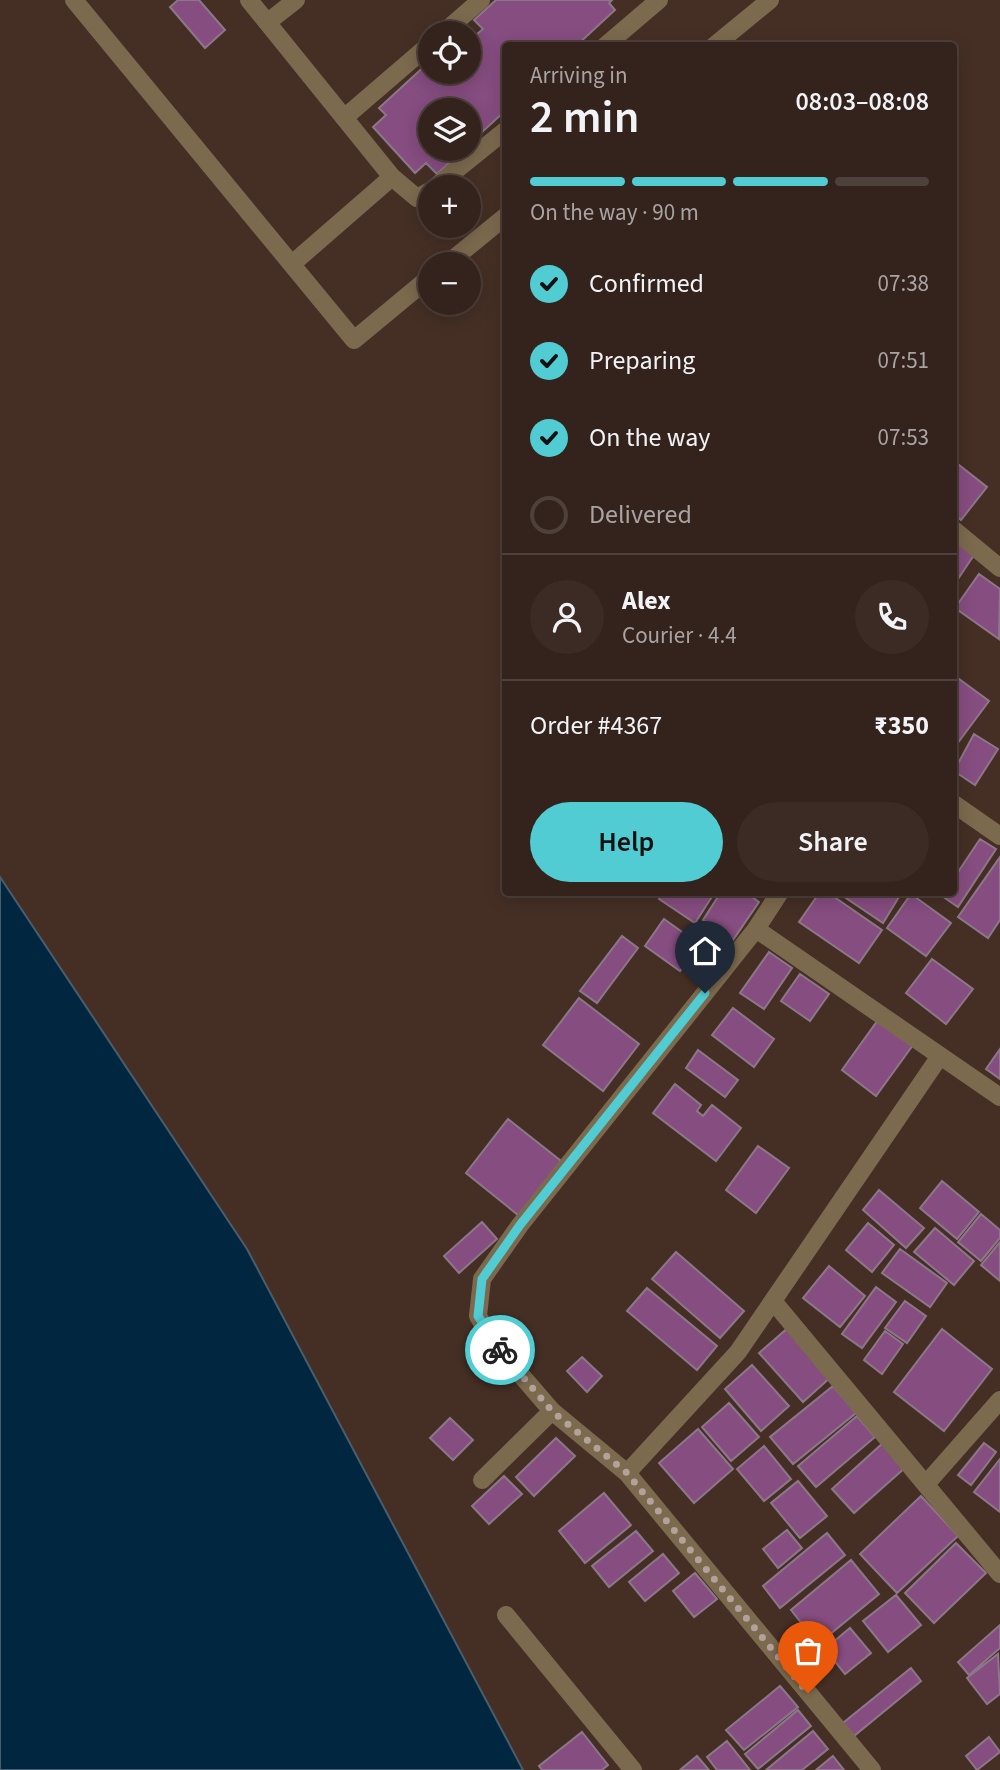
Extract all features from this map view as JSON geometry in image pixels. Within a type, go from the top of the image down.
[{"type":"street","points":[[74,0],[354,340],[418,287]]},
{"type":"street","points":[[250,0],[392,177],[418,197]]},
{"type":"street","points":[[268,22],[296,0]]},
{"type":"street","points":[[457,21],[481,0]]},
{"type":"street","points":[[610,42],[658,0]]},
{"type":"street","points":[[719,42],[770,0]]},
{"type":"street","points":[[345,118],[418,54]]},
{"type":"street","points":[[450,175],[502,133]]},
{"type":"street","points":[[292,264],[392,177]]},
{"type":"street","points":[[462,252],[502,219]]},
{"type":"street","points":[[957,532],[1000,568]]},
{"type":"street","points":[[957,806],[1000,836]]},
{"type":"street","points":[[777,896],[756,929],[520,1225],[482,1279],[478,1316],[495,1345],[552,1411],[627,1473],[872,1770]]},
{"type":"street","points":[[756,929],[1000,1097]]},
{"type":"street","points":[[627,1473],[738,1352],[940,1056]]},
{"type":"street","points":[[773,1301],[1000,1574]]},
{"type":"street","points":[[927,1483],[1000,1400]]},
{"type":"street","points":[[482,1480],[552,1411]]},
{"type":"street","points":[[506,1615],[633,1770]]},
{"type":"water","points":[[0,877],[247,1249],[523,1770],[0,1770]]},
{"type":"building","points":[[178,0],[199,0],[225,30],[205,48],[170,7]]},
{"type":"building","points":[[496,0],[612,0],[609,3],[615,10],[580,42],[502,42],[502,114],[481,133],[481,98],[418,98],[418,161],[451,161],[437,174],[426,163],[415,173],[373,127],[386,115],[379,108],[418,72],[418,84],[481,84],[483,29],[481,21],[475,21]]},
{"type":"building","points":[[957,463],[987,487],[961,520],[957,517]]},
{"type":"building","points":[[957,543],[974,555],[957,580]]},
{"type":"building","points":[[979,574],[1000,589],[999,639],[957,609],[957,605]]},
{"type":"building","points":[[957,677],[989,701],[957,744]]},
{"type":"building","points":[[974,734],[998,749],[975,785],[957,773],[957,765]]},
{"type":"building","points":[[980,839],[996,849],[958,907],[942,896],[957,896],[957,874]]},
{"type":"building","points":[[1000,857],[1000,920],[988,938],[958,917]]},
{"type":"building","points":[[661,896],[712,896],[695,923],[659,899]]},
{"type":"building","points":[[718,896],[751,896],[759,902],[733,940],[703,920]]},
{"type":"building","points":[[817,896],[833,896],[882,930],[859,963],[799,922]]},
{"type":"building","points":[[843,896],[900,896],[883,923]]},
{"type":"building","points":[[910,896],[914,896],[951,923],[926,956],[887,928]]},
{"type":"building","points":[[664,919],[699,944],[680,971],[645,946]]},
{"type":"building","points":[[622,936],[638,948],[597,1003],[580,991]]},
{"type":"building","points":[[769,952],[792,968],[764,1009],[740,993]]},
{"type":"building","points":[[932,959],[973,989],[946,1024],[906,993]]},
{"type":"building","points":[[800,974],[829,994],[810,1021],[781,1001]]},
{"type":"building","points":[[579,998],[639,1044],[603,1091],[543,1045]]},
{"type":"building","points":[[733,1008],[774,1039],[754,1067],[712,1035]]},
{"type":"building","points":[[878,1020],[913,1045],[876,1096],[842,1070]]},
{"type":"building","points":[[1000,1049],[1000,1079],[986,1069]]},
{"type":"building","points":[[698,1050],[738,1080],[725,1097],[686,1068]]},
{"type":"building","points":[[675,1084],[701,1105],[697,1111],[703,1116],[712,1105],[741,1128],[716,1161],[653,1113]]},
{"type":"building","points":[[508,1119],[561,1161],[518,1215],[466,1173]]},
{"type":"building","points":[[758,1146],[789,1168],[756,1213],[726,1190]]},
{"type":"building","points":[[942,1181],[979,1212],[957,1239],[920,1208]]},
{"type":"building","points":[[879,1190],[924,1228],[906,1248],[863,1210]]},
{"type":"building","points":[[981,1214],[1000,1230],[1000,1238],[981,1261],[958,1242]]},
{"type":"building","points":[[482,1222],[497,1239],[459,1273],[444,1256]]},
{"type":"building","points":[[868,1223],[894,1245],[872,1272],[846,1250]]},
{"type":"building","points":[[935,1228],[974,1261],[954,1285],[914,1252]]},
{"type":"building","points":[[1000,1242],[1000,1281],[981,1265]]},
{"type":"building","points":[[900,1249],[947,1283],[930,1307],[882,1273]]},
{"type":"building","points":[[676,1252],[744,1311],[720,1338],[652,1279]]},
{"type":"building","points":[[829,1266],[865,1296],[840,1327],[803,1298]]},
{"type":"building","points":[[876,1287],[896,1302],[862,1348],[842,1334]]},
{"type":"building","points":[[647,1288],[717,1346],[697,1370],[627,1311]]},
{"type":"building","points":[[905,1301],[926,1316],[907,1343],[885,1328]]},
{"type":"building","points":[[789,1327],[832,1376],[803,1402],[759,1353]]},
{"type":"building","points":[[942,1329],[992,1369],[944,1431],[894,1392]]},
{"type":"building","points":[[885,1331],[903,1344],[882,1374],[864,1360]]},
{"type":"building","points":[[582,1357],[602,1376],[587,1392],[567,1371]]},
{"type":"building","points":[[752,1365],[789,1406],[761,1431],[725,1389]]},
{"type":"building","points":[[833,1386],[856,1413],[793,1464],[770,1437]]},
{"type":"building","points":[[729,1403],[759,1437],[731,1461],[702,1427]]},
{"type":"building","points":[[857,1416],[875,1437],[816,1487],[798,1466]]},
{"type":"building","points":[[450,1418],[473,1440],[453,1460],[430,1438]]},
{"type":"building","points":[[698,1429],[733,1469],[694,1503],[659,1463]]},
{"type":"building","points":[[556,1438],[575,1456],[534,1496],[516,1477]]},
{"type":"building","points":[[884,1442],[906,1467],[854,1513],[832,1489]]},
{"type":"building","points":[[984,1443],[996,1452],[971,1485],[958,1475]]},
{"type":"building","points":[[764,1446],[791,1479],[764,1501],[737,1469]]},
{"type":"building","points":[[1000,1459],[1000,1512],[974,1492]]},
{"type":"building","points":[[504,1476],[522,1494],[489,1524],[472,1506]]},
{"type":"building","points":[[798,1481],[827,1516],[800,1538],[771,1503]]},
{"type":"building","points":[[604,1493],[631,1525],[585,1563],[559,1531]]},
{"type":"building","points":[[921,1496],[958,1536],[897,1593],[860,1554]]},
{"type":"building","points":[[787,1530],[802,1548],[778,1568],[763,1549]]},
{"type":"building","points":[[636,1531],[653,1551],[609,1587],[592,1566]]},
{"type":"building","points":[[827,1533],[845,1555],[780,1608],[763,1586]]},
{"type":"building","points":[[956,1543],[986,1573],[934,1623],[905,1593]]},
{"type":"building","points":[[663,1554],[679,1573],[645,1601],[629,1582]]},
{"type":"building","points":[[851,1560],[879,1594],[818,1644],[791,1610]]},
{"type":"building","points":[[695,1573],[717,1599],[694,1617],[673,1591]]},
{"type":"building","points":[[896,1595],[921,1625],[888,1652],[863,1621]]},
{"type":"building","points":[[1000,1625],[1000,1648],[969,1675],[958,1662]]},
{"type":"building","points":[[850,1628],[871,1653],[845,1674],[825,1649]]},
{"type":"building","points":[[998,1654],[1000,1694],[987,1704],[967,1678]]},
{"type":"building","points":[[911,1668],[921,1681],[854,1736],[843,1723]]},
{"type":"building","points":[[780,1686],[798,1707],[744,1750],[726,1730]]},
{"type":"building","points":[[798,1710],[811,1726],[758,1769],[745,1754]]},
{"type":"building","points":[[813,1731],[828,1749],[802,1770],[766,1770]]},
{"type":"building","points":[[582,1732],[608,1765],[602,1770],[542,1770],[539,1766]]},
{"type":"building","points":[[989,1737],[1000,1752],[977,1770],[966,1756]]},
{"type":"building","points":[[727,1741],[750,1770],[717,1770],[707,1757]]},
{"type":"building","points":[[697,1756],[709,1770],[680,1770]]},
{"type":"building","points":[[833,1756],[844,1770],[816,1770]]},
{"type":"way so far","points":[[500,1350],[552,1411],[627,1473],[808,1693]]},
{"type":"route","points":[[500,1350],[478,1316],[482,1279],[520,1225],[705,993]]}]
